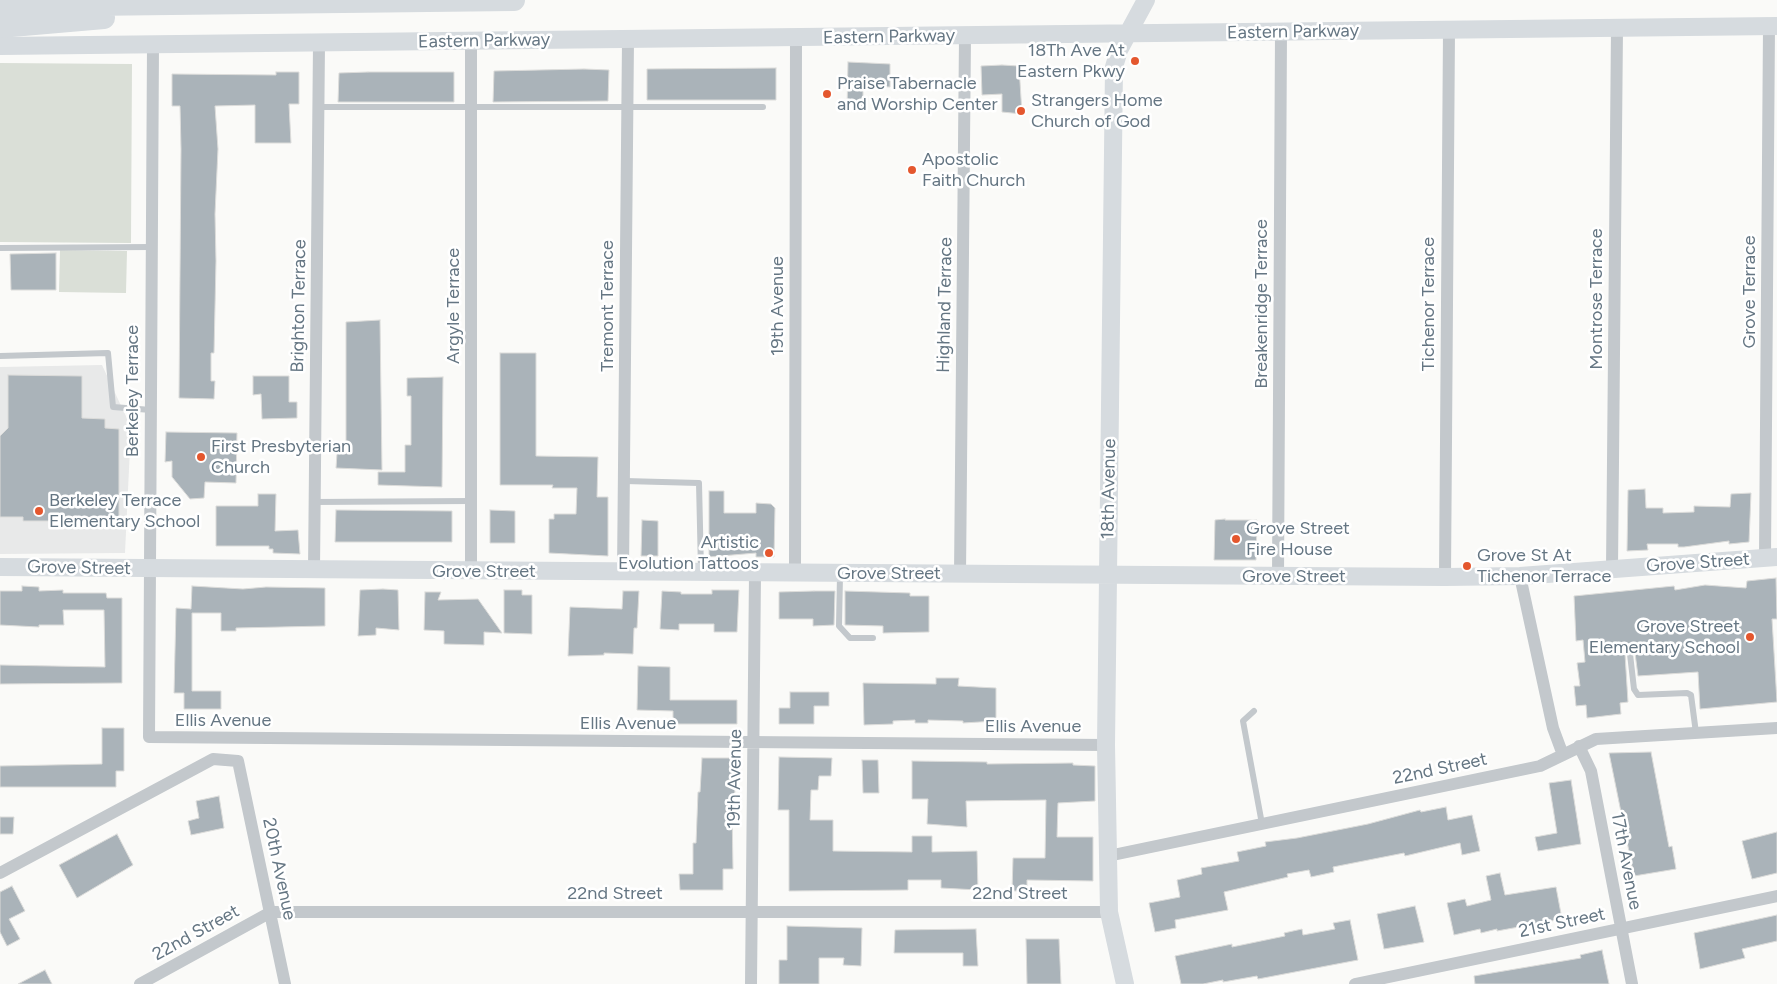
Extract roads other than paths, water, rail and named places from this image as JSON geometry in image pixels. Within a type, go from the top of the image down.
[{"type":"highway","points":[[0,6],[514,0]]},
{"type":"highway","points":[[0,27],[285,4]]},
{"type":"main road","name":"18th Avenue","points":[[1125,984],[1109,912],[1106,744],[1114,67],[1116,56],[1146,0]]},
{"type":"main road","name":"Eastern Parkway","points":[[0,46],[1127,35],[1773,26]]},
{"type":"main road","name":"Grove Street","points":[[0,568],[1445,577],[1520,576],[1771,557]]},
{"type":"street","name":"Grove Terrace","points":[[1771,557],[1773,26]]},
{"type":"street","name":"Montrose Terrace","points":[[1612,569],[1617,28]]},
{"type":"street","name":"Tichenor Terrace","points":[[1445,577],[1449,30]]},
{"type":"street","name":"Breakenridge Terrace","points":[[1278,576],[1281,32]]},
{"type":"street","name":"Highland Terrace","points":[[960,575],[965,36]]},
{"type":"street","name":"19th Avenue","points":[[795,574],[796,38]]},
{"type":"street","name":"Tremont Terrace","points":[[624,572],[625,481],[621,108],[628,40]]},
{"type":"street","name":"Argyle Terrace","points":[[471,41],[471,572]]},
{"type":"street","name":"Brighton Terrace","points":[[314,570],[319,43]]},
{"type":"street","name":"Berkeley Terrace","points":[[149,738],[153,45]]},
{"type":"street","name":"19th Avenue","points":[[751,984],[755,573]]},
{"type":"street","points":[[1520,576],[1553,728],[1563,755]]},
{"type":"street","name":"22nd Street","points":[[1108,856],[1540,766],[1579,746],[1605,738],[1777,728]]},
{"type":"street","name":"Ellis Avenue","points":[[149,738],[1106,744]]},
{"type":"street","name":"17th Avenue","points":[[1579,746],[1591,771],[1632,984]]},
{"type":"street","name":"20th Avenue","points":[[0,872],[213,759],[238,761],[285,984]]},
{"type":"street","name":"21st Street","points":[[1355,984],[1777,896]]},
{"type":"street","name":"22nd Street","points":[[140,984],[271,912],[1109,912]]},
{"type":"lane","points":[[318,107],[763,107]]},
{"type":"lane","points":[[0,248],[152,247]]},
{"type":"lane","points":[[0,356],[108,353],[113,407],[151,410]]},
{"type":"lane","points":[[625,481],[699,483],[702,573]]},
{"type":"lane","points":[[314,502],[471,501]]},
{"type":"lane","points":[[840,574],[839,626],[850,638],[873,638]]},
{"type":"lane","points":[[1630,654],[1634,690],[1638,694],[1691,695],[1696,733]]},
{"type":"lane","points":[[1254,711],[1243,721],[1262,824]]},
{"type":"place","name":"18Th Ave At Eastern Pkwy","points":[[1135,61]]},
{"type":"place","name":"Praise Tabernacle and Worship Center","points":[[827,94]]},
{"type":"place","name":"Strangers Home Church of God","points":[[1021,111]]},
{"type":"place","name":"Apostolic Faith Church","points":[[912,170]]},
{"type":"place","name":"First Presbyterian Church","points":[[201,457]]},
{"type":"place","name":"Berkeley Terrace Elementary School","points":[[39,511]]},
{"type":"place","name":"Grove Street Fire House","points":[[1236,539]]},
{"type":"place","name":"Artistic Evolution Tattoos","points":[[769,553]]},
{"type":"place","name":"Grove St At Tichenor Terrace","points":[[1467,566]]},
{"type":"place","name":"Grove Street Elementary School","points":[[1750,637]]}]
